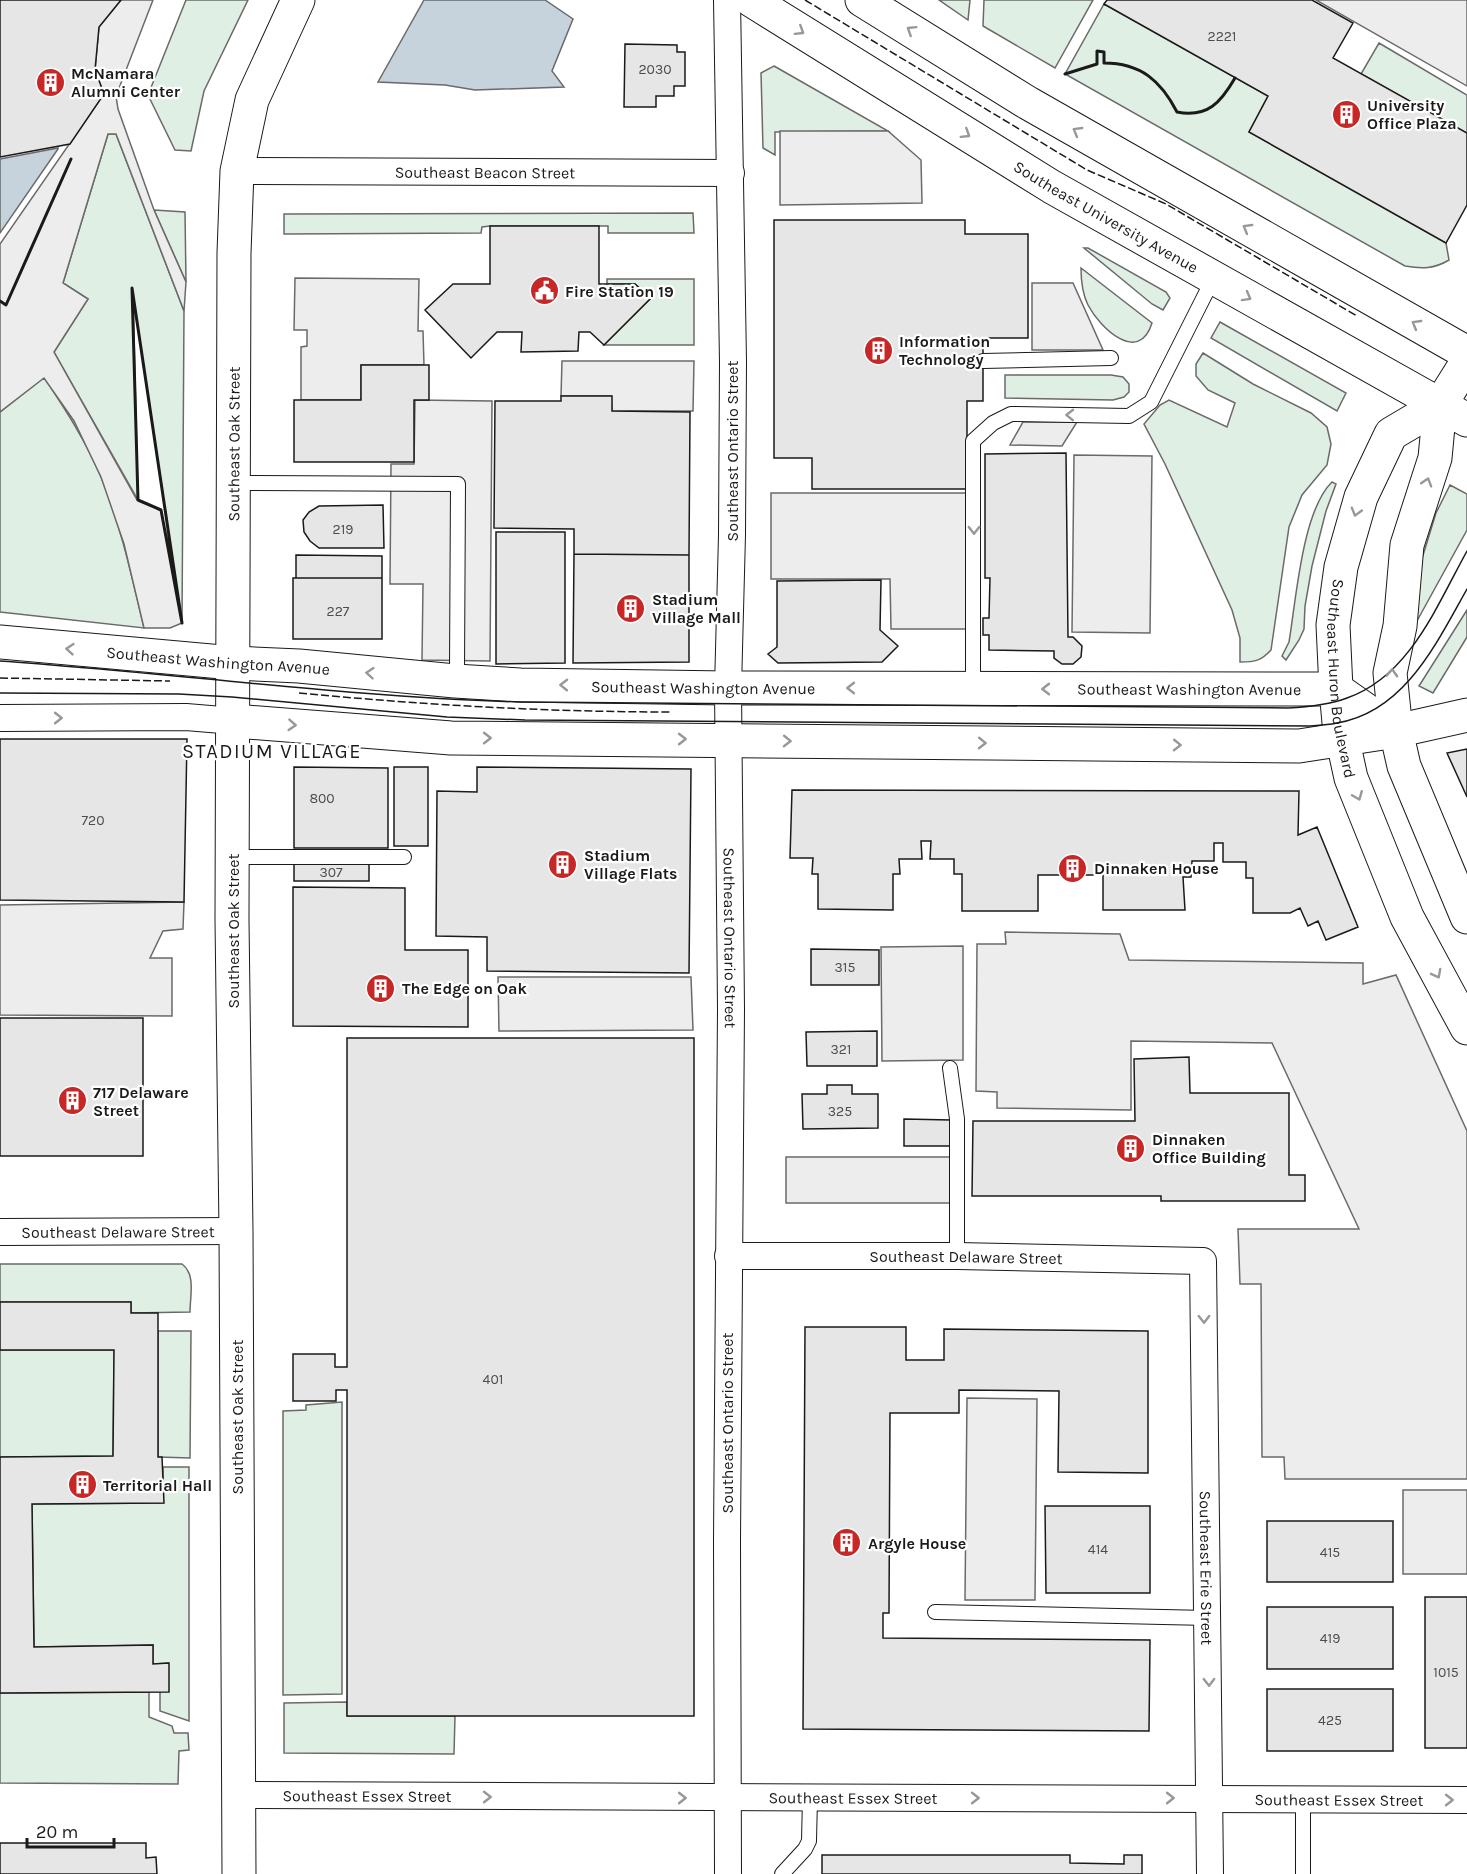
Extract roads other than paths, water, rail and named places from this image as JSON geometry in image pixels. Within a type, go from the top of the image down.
[{"type":"street","name":"Southeast Oak Street","points":[[239,1874],[233,857],[234,253],[237,171],[252,100],[298,0]]},
{"type":"street","name":"Southeast Ontario Street","points":[[727,0],[731,173],[732,492],[728,688],[730,1009],[728,1874]]},
{"type":"street","name":"Southeast University Avenue","points":[[751,0],[1052,187],[1454,412]]},
{"type":"street","points":[[862,0],[1028,103],[1467,353]]},
{"type":"street","name":"Southeast Beacon Street","points":[[237,171],[731,173]]},
{"type":"street","points":[[1467,362],[1454,412],[1435,458],[1407,545],[1400,626],[1390,672],[1396,731],[1404,766],[1467,917]]},
{"type":"street","name":"Southeast Huron Boulevard","points":[[1454,412],[1391,434],[1360,496],[1341,567],[1333,625],[1339,723],[1351,778],[1407,917],[1467,1028]]},
{"type":"street","name":"Southeast Washington Avenue","points":[[0,642],[520,685],[728,688],[1336,689]]},
{"type":"street","points":[[1336,689],[1396,731]]},
{"type":"street","points":[[0,718],[186,717],[451,738],[1299,746],[1396,731],[1467,715]]},
{"type":"street","name":"Southeast Delaware Street","points":[[0,1232],[236,1231]]},
{"type":"street","name":"Southeast Delaware Street","points":[[729,1256],[957,1256],[1203,1261]]},
{"type":"street","name":"Southeast Erie Street","points":[[1203,1261],[1211,1798],[1210,1874]]},
{"type":"street","name":"Southeast Essex Street","points":[[239,1795],[1467,1800]]},
{"type":"lane","points":[[973,689],[973,441],[993,423],[1011,414],[1128,416],[1151,402],[1213,279]]},
{"type":"lane","points":[[983,361],[1111,358]]},
{"type":"lane","points":[[233,483],[458,484],[458,670],[455,681]]},
{"type":"lane","points":[[233,857],[404,857]]},
{"type":"lane","points":[[950,1068],[957,1119],[957,1256]]},
{"type":"lane","points":[[935,1612],[1208,1618]]},
{"type":"lane","points":[[782,1874],[805,1849],[808,1841],[810,1798]]},
{"type":"lane","points":[[1303,1799],[1303,1874]]},
{"type":"tram line","points":[[0,661],[326,690],[521,702],[1295,708],[1347,698],[1369,688],[1388,673],[1405,656],[1419,636],[1467,551]]},
{"type":"tram line","points":[[0,693],[179,694],[447,717],[525,720],[1310,726],[1334,724],[1361,716],[1382,705],[1400,690],[1431,652],[1467,589]]},
{"type":"place","name":"McNamara Alumni Center","points":[[50,82]]},
{"type":"place","name":"University Office Plaza","points":[[1346,114]]},
{"type":"place","name":"Fire Station 19","points":[[544,291]]},
{"type":"place","name":"Information Technology","points":[[878,350]]},
{"type":"place","name":"Stadium Village Mall","points":[[631,608]]},
{"type":"place","name":"Stadium Village Flats","points":[[563,864]]},
{"type":"place","name":"Dinnaken House","points":[[1073,868]]},
{"type":"place","name":"The Edge on Oak","points":[[381,988]]},
{"type":"place","name":"717 Delaware Street","points":[[72,1101]]},
{"type":"place","name":"Dinnaken Office Building","points":[[1131,1148]]},
{"type":"place","name":"Territorial Hall","points":[[82,1485]]},
{"type":"place","name":"Argyle House","points":[[847,1543]]},
{"type":"district","name":"STADIUM VILLAGE","points":[[272,751]]}]
